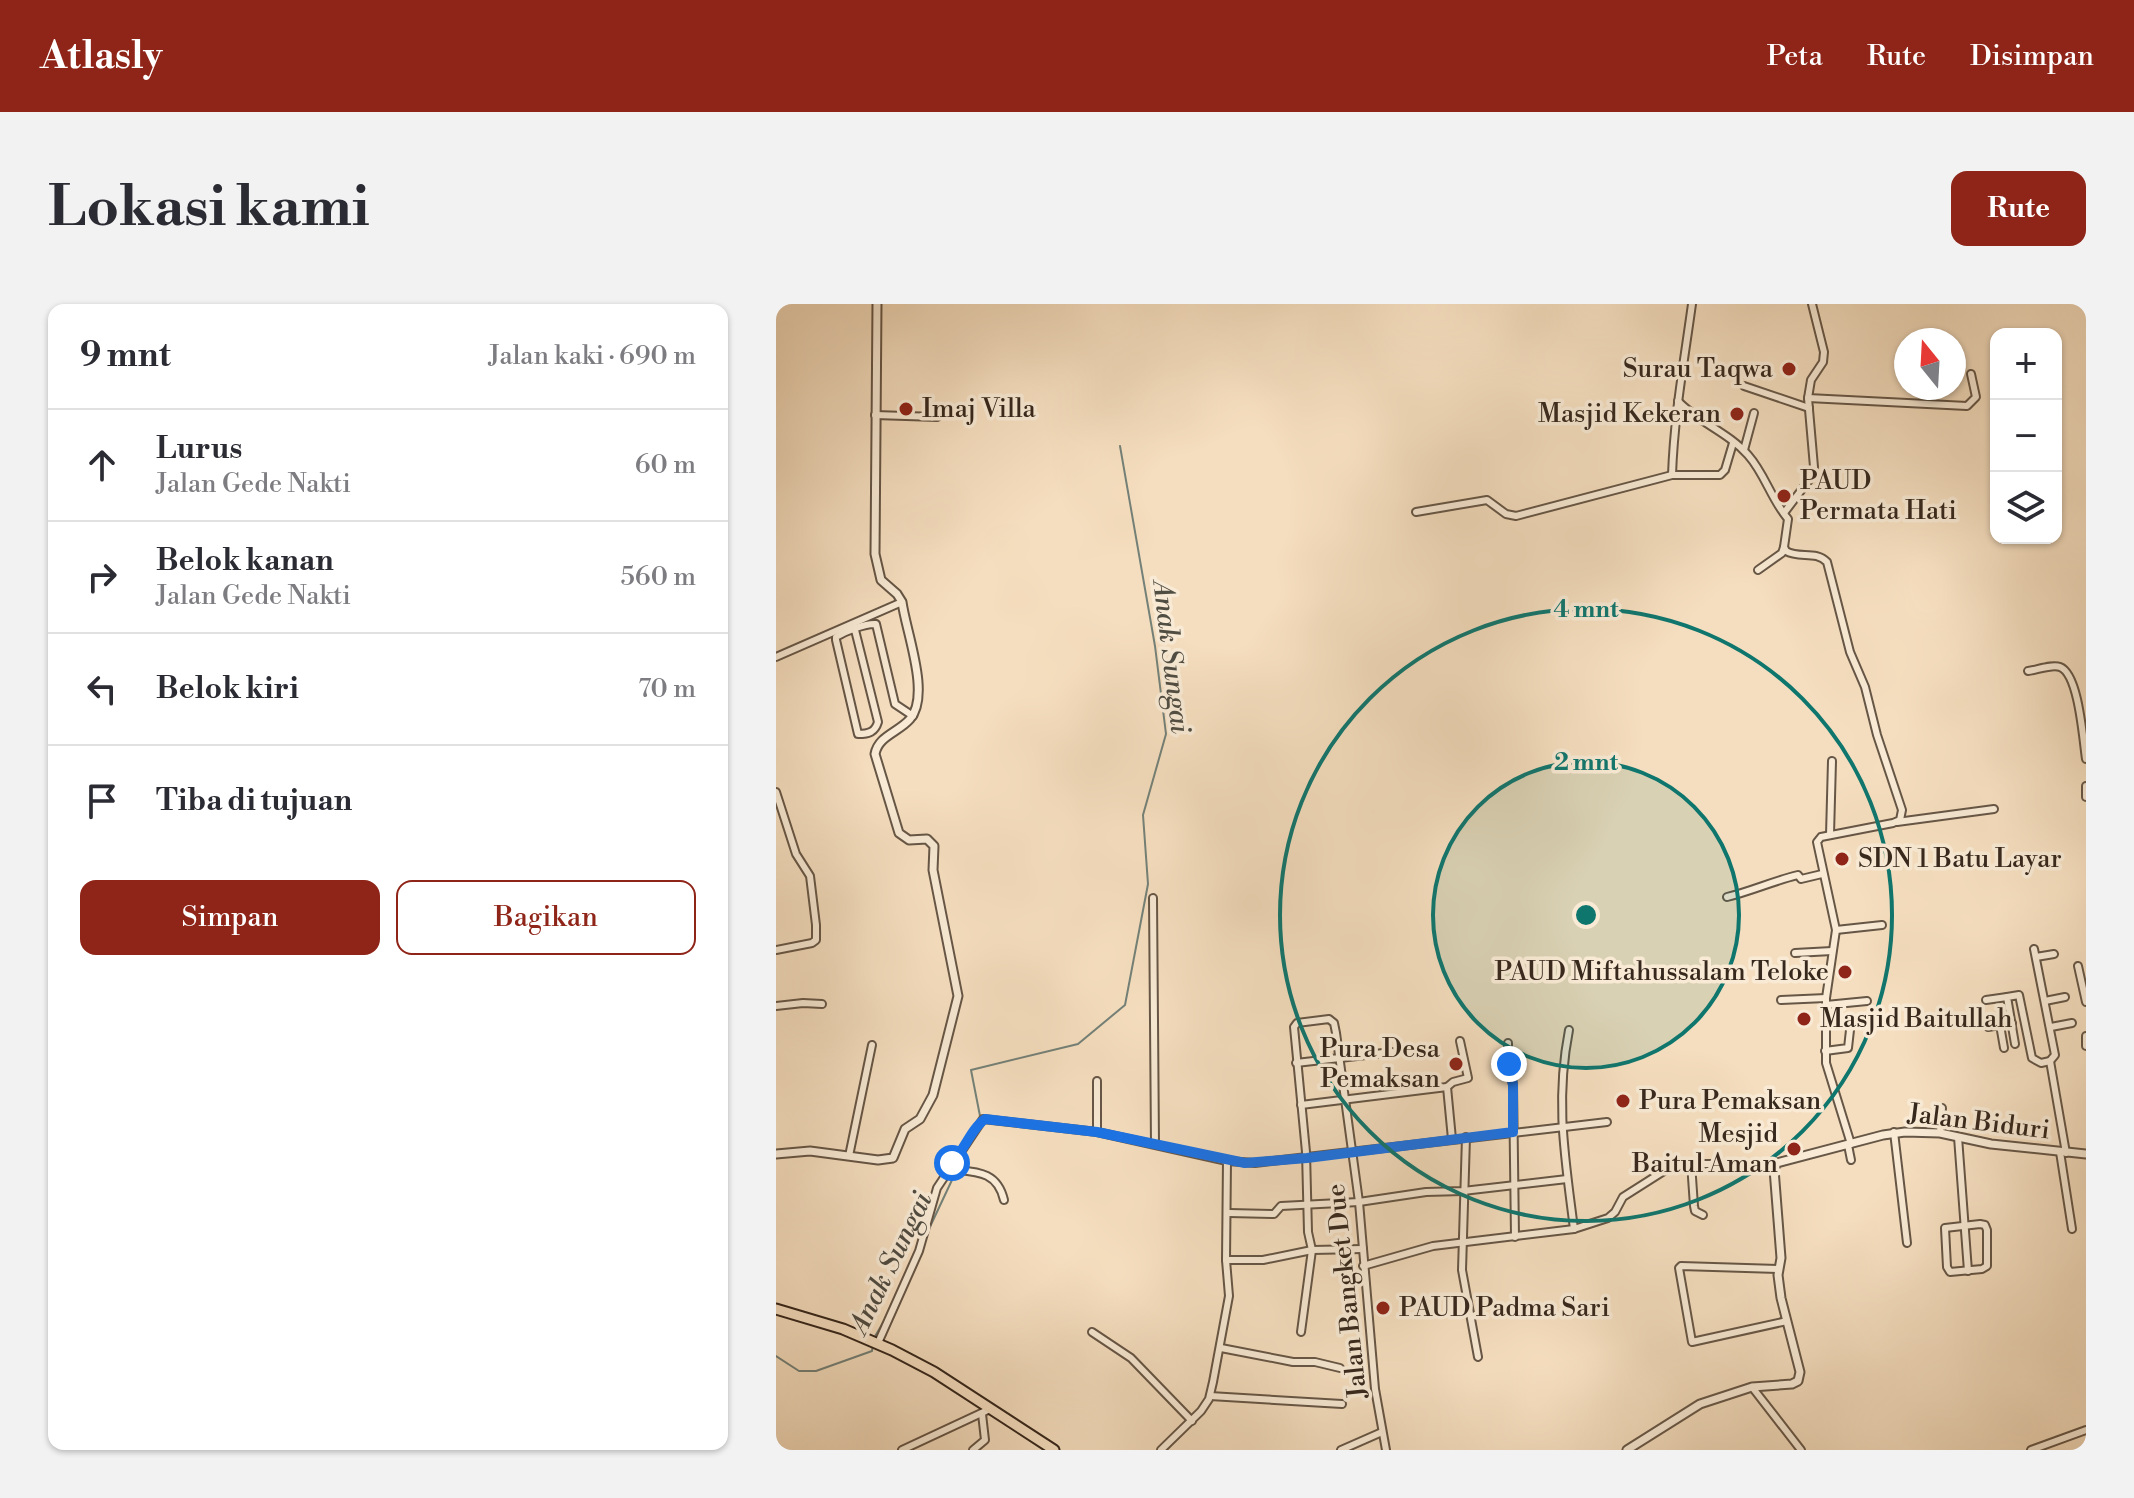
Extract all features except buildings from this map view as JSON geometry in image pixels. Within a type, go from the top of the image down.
[{"type":"highway","points":[[776,1309],[873,1341],[934,1372],[986,1411],[1054,1450]]},
{"type":"street","points":[[776,1154],[810,1151],[878,1160],[893,1158],[905,1129],[921,1118],[936,1087],[958,996],[933,870],[934,846],[927,839],[909,840],[899,833],[875,754],[879,743],[913,716],[919,693],[902,602],[881,580],[875,554],[877,304]]},
{"type":"street","points":[[1672,475],[1678,401],[1692,304]]},
{"type":"street","points":[[1758,570],[1782,553],[1785,516],[1814,467],[1808,398],[1811,380],[1823,362],[1824,352],[1812,304]]},
{"type":"street","points":[[1808,398],[1967,406],[1976,397],[1971,374]]},
{"type":"street","points":[[1744,386],[1809,408]]},
{"type":"street","points":[[1678,401],[1700,421],[1744,450],[1785,516]]},
{"type":"street","points":[[1744,450],[1754,413]]},
{"type":"street","points":[[875,415],[937,417]]},
{"type":"street","points":[[1416,512],[1487,500],[1506,514],[1516,516],[1672,475],[1723,474],[1733,443]]},
{"type":"street","points":[[1784,547],[1788,554],[1818,555],[1827,562],[1850,652],[1865,687],[1902,810],[1897,822]]},
{"type":"street","points":[[776,657],[902,602]]},
{"type":"street","points":[[855,630],[878,722],[876,729],[869,734],[858,734],[836,640],[842,633],[876,624],[895,704],[913,716]]},
{"type":"street","points":[[2028,671],[2056,666],[2069,677],[2076,695],[2086,759]]},
{"type":"street","points":[[1830,835],[1832,761]]},
{"type":"street","points":[[2086,786],[2086,797]]},
{"type":"street","points":[[776,792],[796,854],[810,876],[816,940],[776,950]]},
{"type":"street","points":[[1851,1160],[1825,1051],[1826,1001],[1836,930],[1817,842],[1821,837],[1897,822],[1994,809]]},
{"type":"street","points":[[1727,897],[1758,890],[1767,882],[1798,875],[1801,879],[1822,874]]},
{"type":"street","points":[[1153,898],[1155,1144]]},
{"type":"street","points":[[1836,930],[1882,925]]},
{"type":"street","points":[[1795,953],[1832,951]]},
{"type":"street","points":[[2019,995],[2032,1058],[2041,1063],[2050,1061],[2056,1054],[2035,953],[2054,954]]},
{"type":"street","points":[[2078,966],[2086,1002]]},
{"type":"street","points":[[1986,1000],[2029,994]]},
{"type":"street","points":[[2007,997],[2015,1044]]},
{"type":"street","points":[[2045,1001],[2065,997]]},
{"type":"street","points":[[1781,1000],[1867,1001]]},
{"type":"street","points":[[776,1006],[822,1004]]},
{"type":"street","name":"Jalan Bangket Due","points":[[1296,1063],[1294,1027],[1299,1022],[1329,1019],[1334,1023],[1359,1202],[1375,1389],[1386,1450]]},
{"type":"street","points":[[1988,1027],[2012,1023]]},
{"type":"street","points":[[2051,1027],[2072,1023]]},
{"type":"street","points":[[2000,1025],[2004,1048]]},
{"type":"street","points":[[1569,1030],[1561,1077],[1561,1126],[1574,1229]]},
{"type":"street","points":[[1825,1051],[1848,1048],[1850,1030]]},
{"type":"street","points":[[2086,1036],[2086,1046]]},
{"type":"street","points":[[1301,1105],[1447,1087],[1468,1078],[1460,1041]]},
{"type":"street","points":[[1508,1043],[1513,1085],[1515,1237]]},
{"type":"street","points":[[849,1156],[872,1045]]},
{"type":"street","points":[[1301,1332],[1312,1250],[1307,1158],[1296,1063],[1392,1052]]},
{"type":"street","points":[[2050,1061],[2072,1229]]},
{"type":"street","points":[[1097,1081],[1097,1132]]},
{"type":"street","points":[[1447,1087],[1452,1139]]},
{"type":"street","points":[[1940,1133],[1942,1108]]},
{"type":"street","points":[[873,1341],[919,1251],[937,1188],[953,1169],[982,1120],[1097,1132],[1227,1161],[1255,1163],[1607,1122]]},
{"type":"street","points":[[1894,1132],[1907,1243]]},
{"type":"street","name":"Jalan Biduri","points":[[1776,1164],[1894,1132],[1940,1133],[1991,1144],[2086,1154]]},
{"type":"street","points":[[1466,1137],[1462,1270],[1478,1357]]},
{"type":"street","points":[[1958,1137],[1968,1271]]},
{"type":"street","points":[[1161,1450],[1192,1421],[1210,1396],[1221,1348],[1229,1305],[1227,1161]]},
{"type":"street","points":[[1691,1163],[1695,1211],[1703,1215]]},
{"type":"street","points":[[1363,1266],[1411,1251],[1461,1241],[1574,1229],[1608,1218],[1623,1197],[1672,1166],[1691,1163],[1776,1164],[1781,1265],[1778,1269],[1800,1372],[1798,1381],[1752,1387],[1700,1404],[1627,1450]]},
{"type":"street","points":[[953,1169],[993,1178],[1000,1185],[1004,1200]]},
{"type":"street","points":[[1229,1213],[1274,1214],[1281,1206],[1359,1202],[1426,1192],[1463,1191],[1567,1179]]},
{"type":"street","points":[[1982,1224],[1987,1230],[1988,1264],[1984,1268],[1968,1271],[1953,1272],[1947,1267],[1944,1229],[1982,1224]]},
{"type":"street","points":[[1226,1260],[1263,1260],[1312,1250],[1363,1249]]},
{"type":"street","points":[[1778,1269],[1679,1268],[1692,1342],[1787,1321]]},
{"type":"street","points":[[1092,1332],[1131,1358],[1192,1421]]},
{"type":"street","points":[[1221,1348],[1340,1368]]},
{"type":"street","points":[[1752,1387],[1801,1450]]},
{"type":"street","points":[[1210,1396],[1342,1404]]},
{"type":"street","points":[[902,1450],[986,1411],[985,1440],[973,1450]]},
{"type":"street","points":[[2031,1450],[2086,1430]]},
{"type":"street","points":[[1341,1450],[1382,1432]]},
{"type":"street","points":[[914,1450],[922,1441]]},
{"type":"waterway","name":"Anak Sungai","points":[[980,1116],[971,1070],[1078,1044],[1125,1005],[1148,884],[1143,815],[1166,734],[1155,646],[1120,446]]},
{"type":"waterway","name":"Anak Sungai","points":[[928,1231],[968,1146]]},
{"type":"waterway","name":"Anak Sungai","points":[[874,1338],[887,1316]]},
{"type":"waterway","name":"Anak Sungai","points":[[776,1356],[799,1371],[816,1371],[872,1351],[873,1344]]},
{"type":"place","name":"Surau Taqwa","points":[[1789,369]]},
{"type":"place","name":"Imaj Villa","points":[[906,409]]},
{"type":"place","name":"Masjid Kekeran","points":[[1737,414]]},
{"type":"place","name":"PAUD Permata Hati","points":[[1784,496]]},
{"type":"place","name":"SDN 1 Batu Layar","points":[[1842,859]]},
{"type":"place","name":"PAUD Miftahussalam Teloke","points":[[1845,972]]},
{"type":"place","name":"Masjid Baitullah","points":[[1804,1019]]},
{"type":"place","name":"Pura Desa Pemaksan","points":[[1456,1064]]},
{"type":"place","name":"Pura Pemaksan","points":[[1623,1101]]},
{"type":"place","name":"Mesjid Baitul Aman","points":[[1794,1149]]},
{"type":"place","name":"PAUD Padma Sari","points":[[1383,1308]]},
{"type":"route","points":[[952,1163],[981,1120],[985,1119],[1097,1132],[1245,1163],[1513,1132],[1513,1085],[1509,1064]]}]
